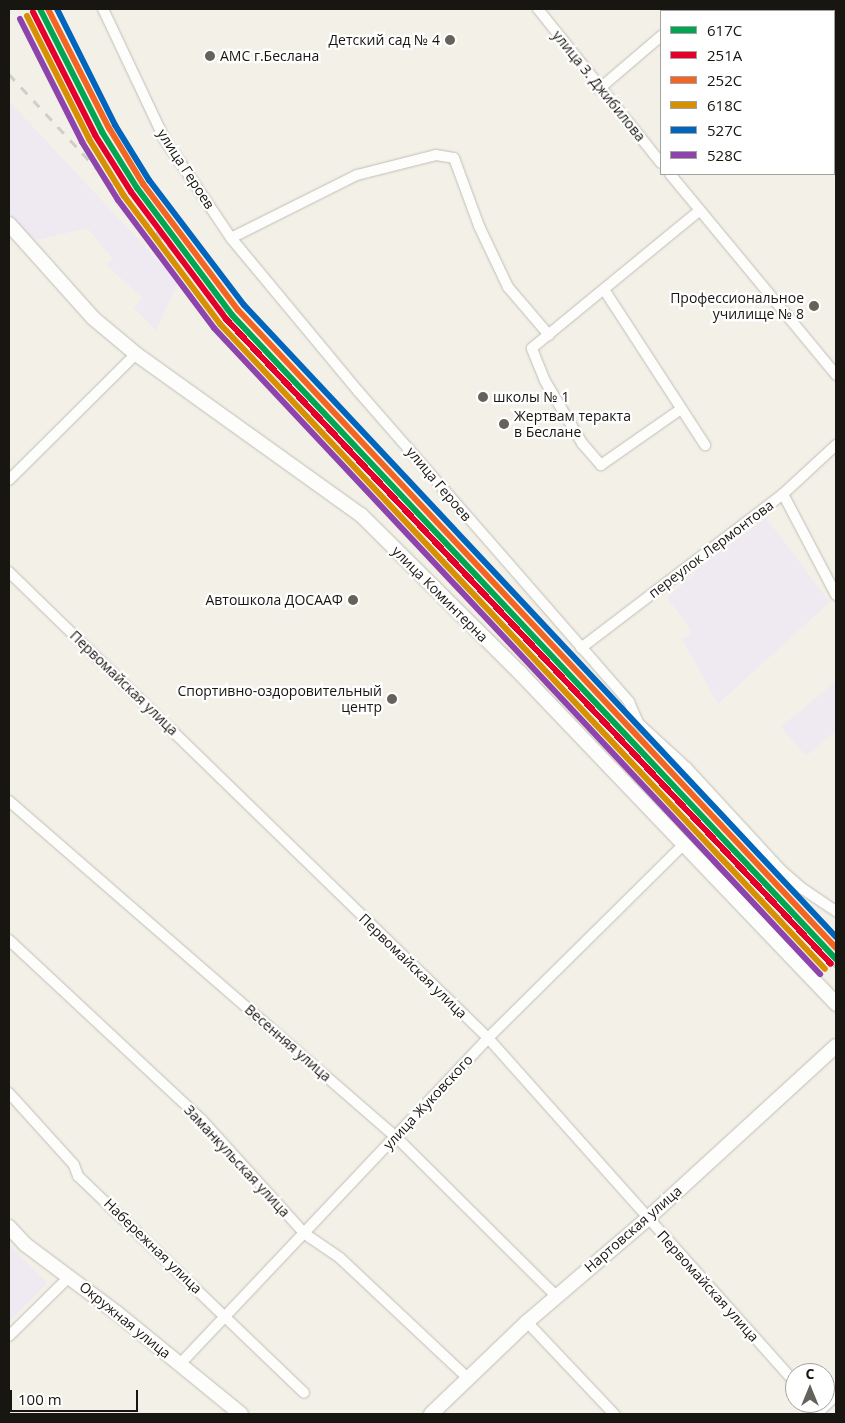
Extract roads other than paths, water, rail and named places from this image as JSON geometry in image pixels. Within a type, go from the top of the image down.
[{"type":"street","name":"улица Героев","points":[[103,9],[164,140],[231,238],[358,392],[629,702],[640,724],[686,767],[734,822],[803,889],[836,910]]},
{"type":"street","name":"улица З. Джибилова","points":[[538,9],[660,162]]},
{"type":"street","points":[[600,89],[660,37]]},
{"type":"street","points":[[231,238],[357,175],[436,155],[454,158],[479,226],[508,287],[549,335]]},
{"type":"street","points":[[671,175],[836,375]]},
{"type":"street","points":[[681,409],[601,465],[582,443],[535,358],[532,348],[605,291],[700,210]]},
{"type":"street","name":"улица Коминтерна","points":[[9,224],[93,318],[136,354],[361,515],[520,673],[682,846],[836,1004]]},
{"type":"street","points":[[605,291],[705,445]]},
{"type":"street","points":[[9,480],[136,354]]},
{"type":"street","name":"переулок Лермонтова","points":[[581,648],[783,494],[836,444]]},
{"type":"street","points":[[783,494],[836,595]]},
{"type":"street","name":"Первомайская улица","points":[[9,572],[488,1038],[647,1219],[785,1371]]},
{"type":"street","name":"Весенняя улица","points":[[9,801],[396,1137],[556,1296]]},
{"type":"street","name":"улица Жуковского","points":[[180,1364],[305,1234],[488,1038],[682,846]]},
{"type":"street","name":"Заманкульская улица","points":[[9,940],[202,1120],[305,1234],[340,1258],[468,1378]]},
{"type":"street","name":"Нартовская улица","points":[[437,1413],[468,1378],[527,1322],[647,1219],[836,1046]]},
{"type":"street","name":"Набережная улица","points":[[9,1093],[74,1165],[78,1176],[304,1393]]},
{"type":"street","name":"Окружная улица","points":[[9,1227],[26,1244],[70,1276],[241,1414]]},
{"type":"street","points":[[9,1336],[70,1276]]},
{"type":"street","points":[[527,1322],[614,1414]]},
{"type":"railway","points":[[9,74],[191,270]]},
{"type":"railway","points":[[186,264],[276,375],[836,967]]},
{"type":"place","name":"Детский сад № 4","points":[[450,40]]},
{"type":"place","name":"АМС г.Беслана","points":[[210,56]]},
{"type":"place","name":"Профессиональное училище № 8","points":[[814,306]]},
{"type":"place","name":"школы № 1","points":[[483,397]]},
{"type":"place","name":"Жертвам теракта в Беслане","points":[[504,424]]},
{"type":"place","name":"Автошкола ДОСААФ","points":[[353,600]]},
{"type":"place","name":"Спортивно-оздоровительный центр","points":[[392,699]]}]
